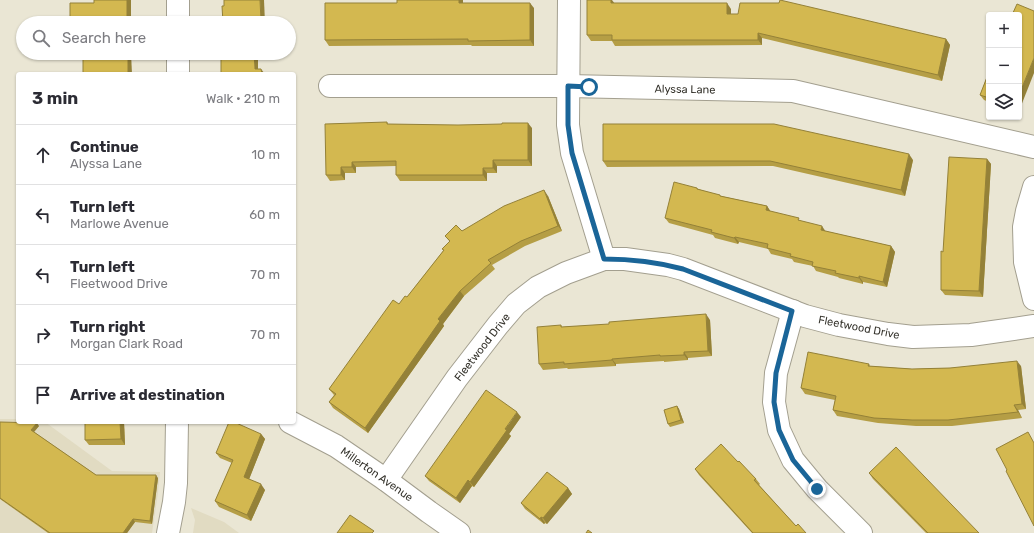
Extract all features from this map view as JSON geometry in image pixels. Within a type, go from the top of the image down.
[{"type":"street","points":[[178,0],[178,16]]},
{"type":"street","points":[[569,0],[568,125],[572,153],[604,259]]},
{"type":"street","points":[[178,60],[178,72]]},
{"type":"street","name":"Alyssa Lane","points":[[330,86],[568,86],[793,91],[1034,147]]},
{"type":"street","points":[[1034,187],[1024,227],[1025,262],[1034,299]]},
{"type":"street","name":"Fleetwood Drive","points":[[386,480],[468,363],[498,324],[516,304],[538,287],[566,273],[604,259],[625,259],[668,265],[683,269],[805,316],[839,325],[888,334],[913,337],[971,335],[1034,326]]},
{"type":"street","points":[[792,311],[776,373],[774,402],[779,430],[793,460],[817,489],[861,533]]},
{"type":"street","points":[[168,533],[176,483],[177,424]]},
{"type":"street","name":"Millerton Avenue","points":[[294,424],[336,446],[459,533]]},
{"type":"shaded area","points":[[0,419],[16,419],[16,424],[48,424],[112,471],[160,472],[152,533],[0,533]]},
{"type":"shaded area","points":[[191,508],[224,522],[239,533],[193,533],[195,520]]},
{"type":"building","points":[[94,0],[127,0],[127,16],[70,16],[70,3],[94,3]]},
{"type":"building","points":[[224,0],[260,0],[261,16],[223,16],[222,6],[224,6]]},
{"type":"building","points":[[397,0],[459,0],[459,3],[530,3],[530,40],[325,40],[325,3],[397,3]]},
{"type":"building","points":[[587,0],[611,0],[611,3],[727,3],[727,14],[738,14],[740,3],[779,3],[780,0],[946,39],[938,75],[758,33],[758,40],[612,40],[612,35],[587,35]]},
{"type":"building","points":[[1017,4],[1034,11],[1034,58],[1022,88],[1022,12],[1013,12]]},
{"type":"building","points":[[83,60],[128,60],[128,72],[83,72]]},
{"type":"building","points":[[221,60],[254,60],[255,69],[261,69],[262,72],[221,72]]},
{"type":"building","points":[[986,80],[986,97],[980,95]]},
{"type":"building","points":[[387,122],[387,124],[458,125],[528,123],[528,160],[493,160],[493,168],[483,168],[483,175],[396,175],[396,161],[352,162],[352,167],[341,167],[341,175],[326,175],[325,124]]},
{"type":"building","points":[[603,124],[774,124],[909,154],[901,190],[770,161],[603,161]]},
{"type":"building","points":[[949,157],[987,159],[979,291],[941,290],[941,251],[943,252]]},
{"type":"building","points":[[674,182],[720,196],[767,206],[766,210],[799,218],[798,220],[822,226],[821,230],[891,246],[883,282],[859,276],[859,278],[835,273],[836,271],[812,266],[813,262],[790,256],[791,254],[767,248],[768,244],[734,238],[711,232],[712,230],[665,218]]},
{"type":"building","points":[[544,190],[558,226],[521,241],[488,260],[491,263],[460,291],[438,319],[440,321],[365,428],[329,402],[336,394],[329,389],[393,300],[399,304],[405,296],[407,297],[444,250],[442,249],[450,241],[445,236],[456,225],[462,231],[504,206]]},
{"type":"building","points":[[706,314],[708,351],[684,352],[684,355],[660,355],[564,364],[564,362],[539,364],[537,327],[609,324],[609,322]]},
{"type":"building","points":[[808,352],[869,364],[868,366],[912,369],[950,368],[1017,361],[1022,404],[1014,405],[1018,412],[948,420],[874,418],[833,410],[836,396],[801,388]]},
{"type":"building","points":[[486,390],[517,412],[505,429],[507,430],[470,482],[468,480],[456,498],[425,476]]},
{"type":"building","points":[[677,406],[681,420],[668,424],[664,410]]},
{"type":"building","points":[[0,422],[36,424],[31,430],[96,475],[156,475],[150,521],[133,519],[123,533],[50,533],[0,498]]},
{"type":"building","points":[[85,424],[120,424],[121,439],[85,440]]},
{"type":"building","points":[[228,424],[238,424],[261,434],[244,477],[261,484],[247,515],[215,501],[233,460],[216,453]]},
{"type":"building","points":[[1028,432],[1034,443],[1034,526],[996,449]]},
{"type":"building","points":[[721,444],[756,479],[754,480],[796,526],[798,524],[806,533],[753,533],[695,469]]},
{"type":"building","points":[[896,447],[979,533],[928,533],[869,473]]},
{"type":"building","points":[[547,472],[568,488],[543,518],[541,517],[540,519],[521,503]]},
{"type":"building","points":[[350,515],[374,531],[372,533],[337,533]]},
{"type":"route","points":[[589,87],[568,86],[568,125],[572,153],[604,259],[625,259],[668,265],[683,269],[792,311],[776,373],[774,402],[779,430],[793,460],[817,489]]}]
